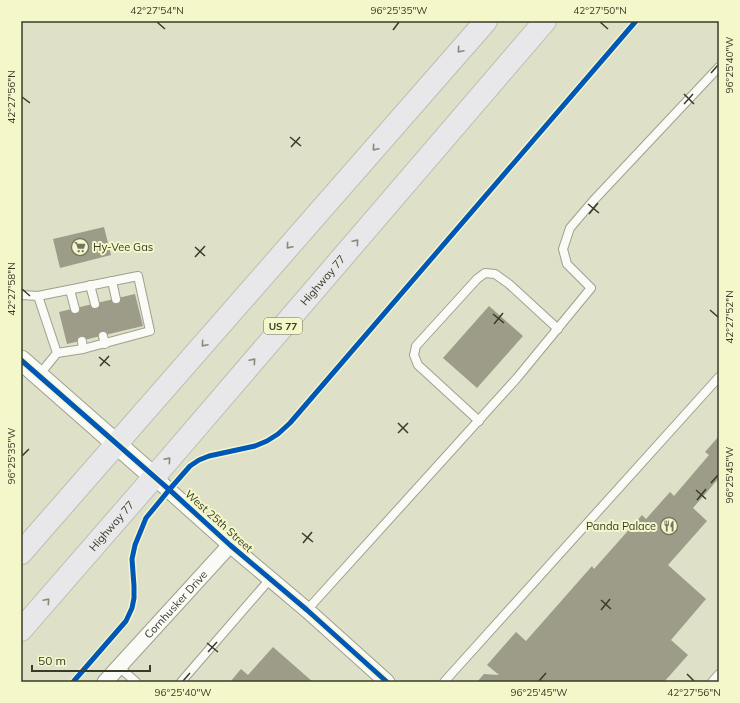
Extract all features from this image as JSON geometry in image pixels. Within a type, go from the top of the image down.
[{"type":"highway","points":[[21,553],[486,21]]},
{"type":"highway","name":"Highway 77","points":[[21,630],[545,21]]},
{"type":"street","name":"West 25th Street","points":[[21,360],[386,682]]},
{"type":"street","name":"Cornhusker Drive","points":[[105,682],[230,545]]},
{"type":"lane","points":[[306,610],[479,421],[517,378],[591,288],[568,264],[563,249],[570,228],[593,201],[719,67]]},
{"type":"lane","points":[[479,421],[418,365],[414,355],[416,346],[477,279],[485,273],[495,274],[509,284],[558,329]]},
{"type":"lane","points":[[21,295],[38,296],[138,276],[150,331],[124,334],[57,353],[38,375]]},
{"type":"lane","points":[[112,281],[116,299]]},
{"type":"lane","points":[[90,285],[95,304]]},
{"type":"lane","points":[[70,290],[75,308]]},
{"type":"lane","points":[[38,296],[57,353]]},
{"type":"lane","points":[[444,682],[719,377]]},
{"type":"lane","points":[[181,682],[270,579]]},
{"type":"lane","points":[[118,667],[136,682]]},
{"type":"lane","points":[[712,682],[719,674]]},
{"type":"building","points":[[104,227],[111,255],[60,268],[53,239]]},
{"type":"building","points":[[135,294],[143,326],[67,344],[59,312]]},
{"type":"building","points":[[489,306],[523,336],[477,388],[443,358]]},
{"type":"building","points":[[719,436],[719,478],[693,508],[707,521],[668,565],[706,599],[671,640],[688,655],[664,682],[477,682],[484,674],[499,675],[487,665],[516,632],[526,641],[592,566],[594,569],[642,515],[646,519],[670,492],[674,496],[709,455],[705,452]]},
{"type":"building","points":[[273,647],[313,682],[230,682],[241,669],[248,675]]},
{"type":"cycle path","points":[[73,682],[126,621],[132,608],[134,598],[132,559],[135,545],[146,518],[169,490],[190,466],[199,460],[209,456],[255,446],[278,434],[290,423],[636,21]]},
{"type":"cycle path","points":[[21,360],[230,545],[307,610],[387,682]]},
{"type":"place","name":"Hy-Vee Gas","points":[[80,247]]},
{"type":"place","name":"Panda Palace","points":[[669,526]]}]
